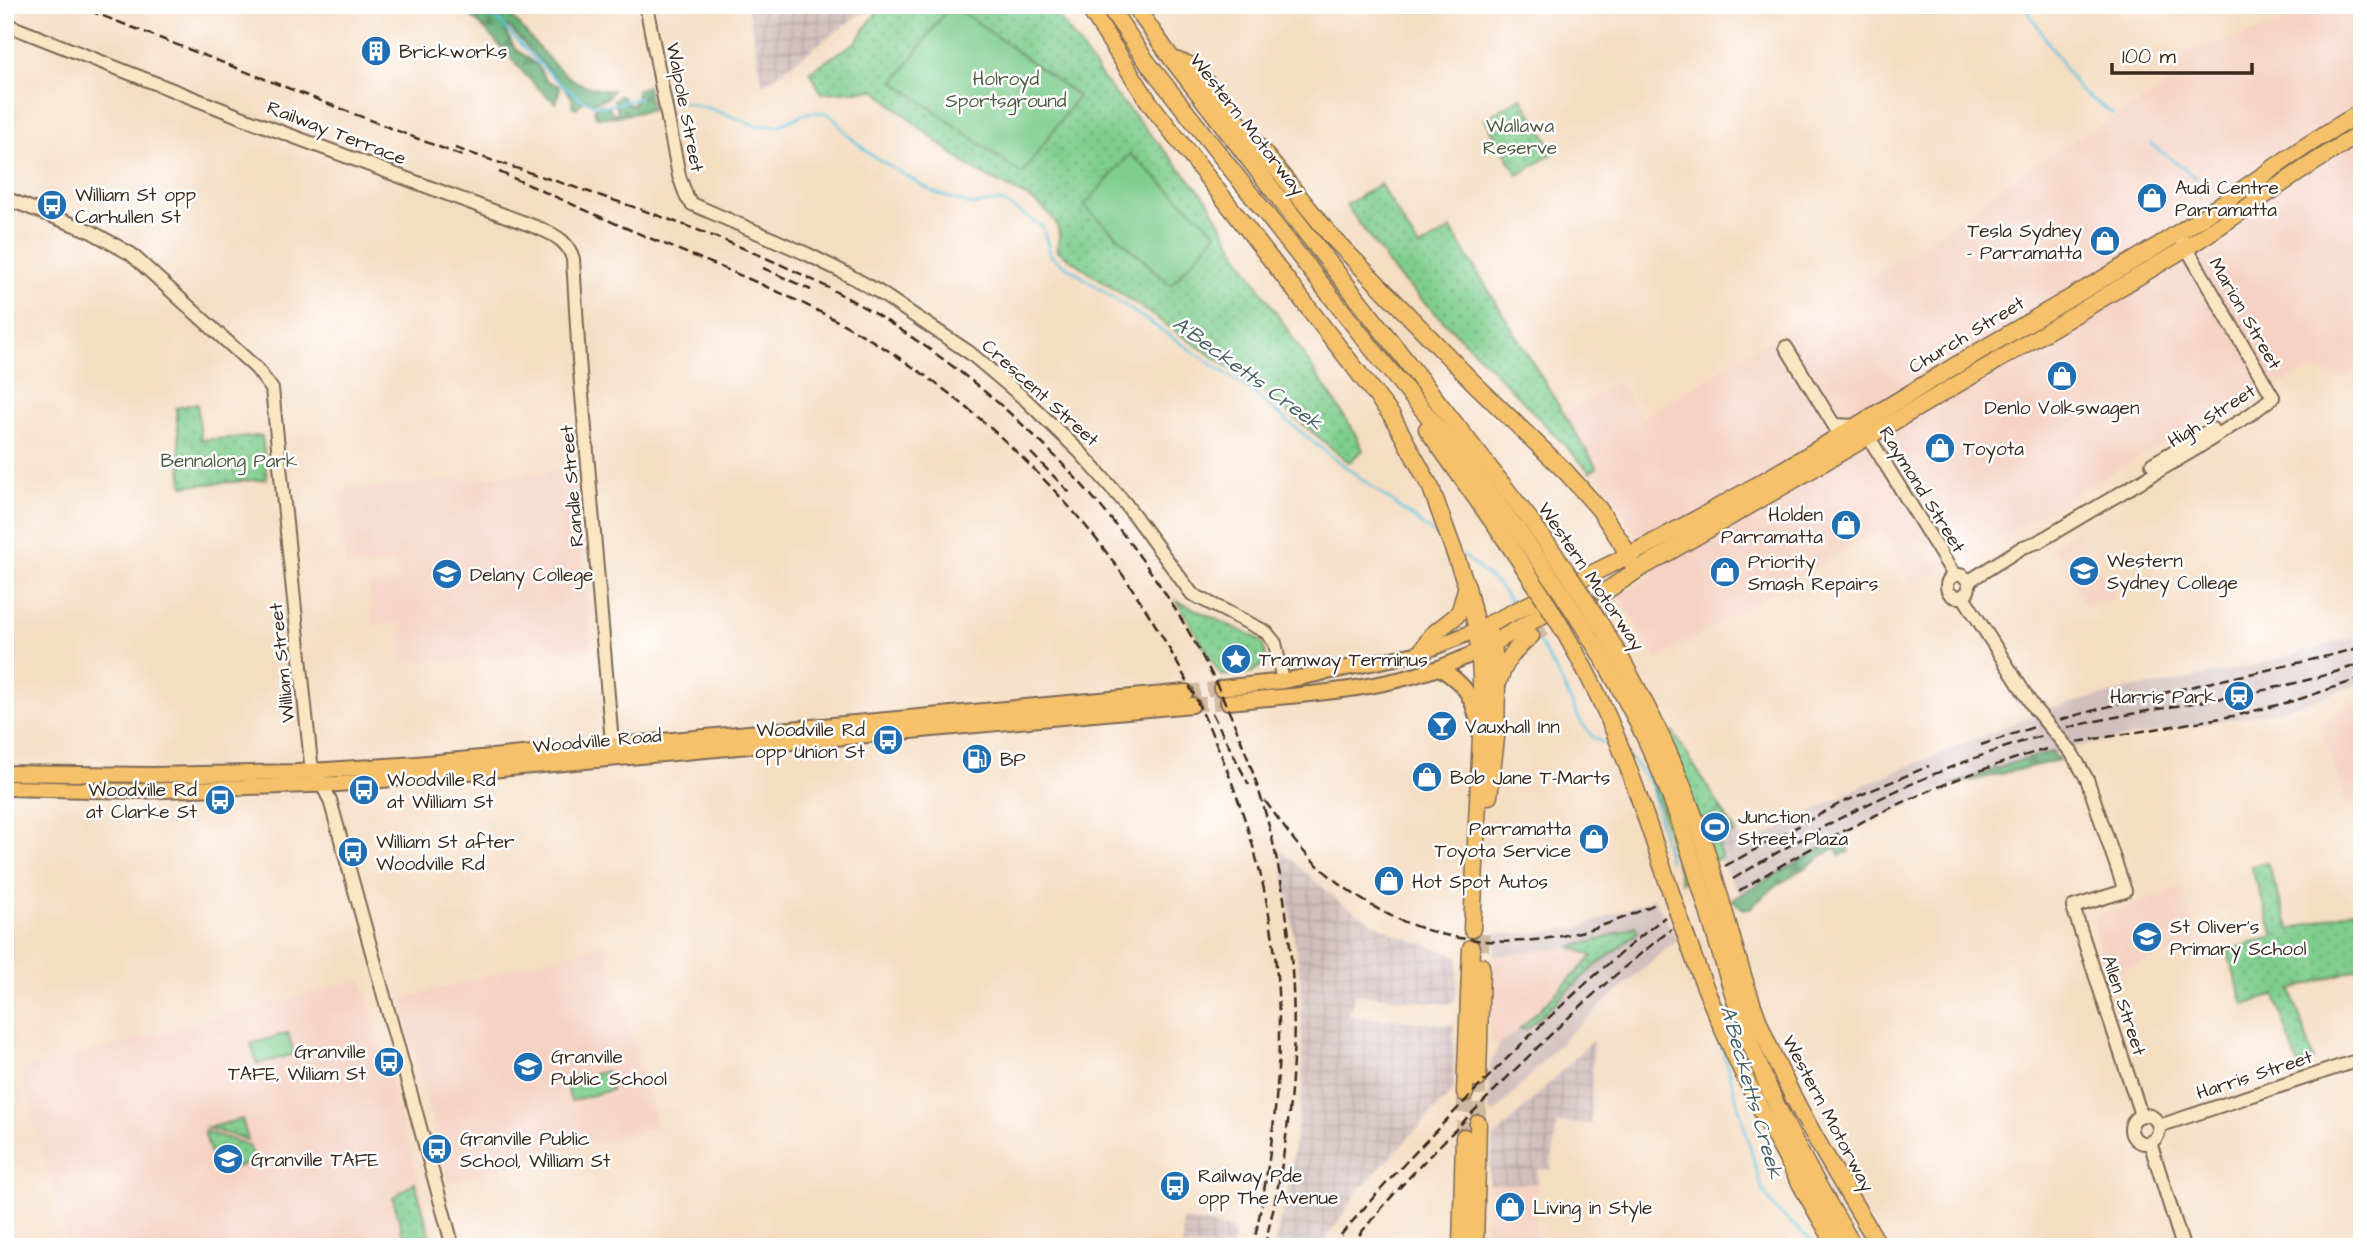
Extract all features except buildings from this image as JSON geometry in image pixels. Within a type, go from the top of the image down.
[{"type":"highway","points":[[1087,5],[1149,102],[1392,416],[1431,488],[1484,626],[1479,651],[1481,736],[1477,930],[1499,640],[1538,608],[1484,626]]},
{"type":"highway","name":"Western Motorway","points":[[1108,5],[1147,62],[1381,360],[1454,447],[1519,532],[1595,612],[1649,709],[1681,781],[1698,824],[1752,1001],[1771,1051],[1825,1157],[1880,1247]]},
{"type":"highway","name":"Western Motorway","points":[[1135,5],[1558,585],[1600,650],[1645,738],[1677,813],[1760,1070],[1804,1162],[1854,1247]]},
{"type":"highway","points":[[1172,59],[1193,66],[1332,237],[1473,382],[1566,472],[1610,524],[1636,572]]},
{"type":"highway","name":"Church Street","points":[[1603,593],[1840,454],[1863,431],[2178,233],[2302,146],[2362,112]]},
{"type":"highway","name":"Church Street","points":[[1583,578],[1628,556],[1837,430],[1863,431],[2186,248],[2325,154],[2362,133]]},
{"type":"highway","name":"Western Motorway","points":[[1519,532],[1554,612],[1603,706],[1629,770],[1701,976],[1747,1084],[1837,1247]]},
{"type":"highway","points":[[1420,653],[1433,635],[1460,610],[1467,587]]},
{"type":"highway","points":[[1497,685],[1503,667],[1512,653],[1531,636]]},
{"type":"highway","points":[[1465,1093],[1476,949],[1478,1079]]},
{"type":"highway","points":[[1475,1247],[1478,1122]]},
{"type":"highway","points":[[1461,1247],[1464,1137]]},
{"type":"main road","points":[[1484,626],[1499,640],[1440,668],[1387,684],[1345,690],[1224,695],[1283,681],[1420,653],[1484,626]]},
{"type":"main road","points":[[1440,668],[1462,685],[1473,700],[1481,736]]},
{"type":"main road","points":[[1283,681],[1289,686],[1345,690]]},
{"type":"main road","name":"Woodville Road","points":[[5,788],[136,791],[322,785],[613,751],[1189,698]]},
{"type":"main road","name":"Woodville Road","points":[[5,773],[151,775],[315,771],[613,751]]},
{"type":"street","name":"Walpole Street","points":[[646,5],[679,176],[687,198],[699,208]]},
{"type":"street","name":"Railway Terrace","points":[[5,24],[240,117],[551,233],[567,246],[573,259],[578,337]]},
{"type":"street","name":"William Street","points":[[5,198],[90,230],[131,254],[257,368],[269,383],[275,400],[311,763],[333,810],[453,1247]]},
{"type":"street","name":"Crescent Street","points":[[699,208],[841,271],[890,299],[970,353],[1027,401],[1080,452],[1125,503],[1192,594],[1266,632],[1275,643],[1283,681]]},
{"type":"street","name":"Marion Street","points":[[2178,233],[2273,397]]},
{"type":"street","name":"Randle Street","points":[[578,337],[613,751]]},
{"type":"street","points":[[1786,347],[1837,430],[1842,445],[1840,454]]},
{"type":"street","name":"High Street","points":[[1969,581],[2023,547],[2034,535],[2247,408],[2273,397]]},
{"type":"street","name":"Raymond Street","points":[[1863,431],[1954,575]]},
{"type":"street","points":[[1954,575],[1962,575],[1969,581],[1968,591],[1963,596],[1954,596],[1947,589],[1948,582],[1954,575]]},
{"type":"street","name":"Allen Street","points":[[1963,596],[2034,708],[2082,768],[2125,891],[2073,907],[2141,1115]]},
{"type":"street","name":"Harris Street","points":[[2159,1126],[2362,1059]]},
{"type":"street","points":[[2141,1115],[2151,1116],[2159,1126],[2156,1138],[2150,1143],[2137,1140],[2131,1133],[2132,1123],[2141,1115]]},
{"type":"street","points":[[2150,1143],[2183,1247]]},
{"type":"shaded area","points":[[747,5],[872,5],[763,85]]},
{"type":"shaded area","points":[[2313,5],[2362,5],[2362,364],[2339,378],[2309,369],[2278,386],[2254,391],[1914,586],[1881,528],[1657,660],[1619,596],[1655,575],[1564,413],[1617,382],[1642,418],[1915,251],[2031,166],[2168,86],[2184,51],[2276,27],[2299,9]]},
{"type":"shaded area","points":[[574,470],[591,647],[403,664],[400,623],[373,626],[369,585],[399,582],[398,564],[346,567],[338,490]]},
{"type":"shaded area","name":"Western Sydney College","points":[[2076,531],[2116,596],[2087,607],[2052,546]]},
{"type":"shaded area","points":[[2362,635],[2362,682],[2317,699],[2272,712],[2080,746],[2012,763],[1949,786],[1842,836],[1740,895],[1720,860],[1861,786],[2051,708],[2134,688],[2252,666]]},
{"type":"shaded area","points":[[2362,700],[2362,803],[2347,806],[2320,723]]},
{"type":"shaded area","points":[[1736,832],[1746,846],[1720,860],[1718,841]]},
{"type":"shaded area","points":[[1281,850],[1340,903],[1394,934],[1458,956],[1456,999],[1448,1004],[1354,994],[1349,1016],[1454,1025],[1454,1090],[1359,1190],[1321,1247],[1273,1247],[1287,1198],[1303,1086],[1301,981]]},
{"type":"shaded area","name":"St Oliver's Primary School","points":[[2181,889],[2199,944],[2109,974],[2094,930],[2097,917],[2102,913]]},
{"type":"shaded area","points":[[1654,898],[1677,939],[1567,1036],[1495,1113],[1489,1112],[1489,1068],[1500,1043],[1520,1029],[1527,1029],[1587,973],[1637,932],[1634,926],[1603,939],[1571,947],[1494,956],[1495,933],[1531,934],[1578,928]]},
{"type":"shaded area","name":"Granville Public School","points":[[605,944],[656,1127],[449,1182],[399,999]]},
{"type":"shaded area","points":[[1571,947],[1594,955],[1520,1029],[1500,1043],[1490,1043],[1494,956]]},
{"type":"shaded area","name":"Granville TAFE","points":[[362,979],[437,1247],[69,1247],[20,1070]]},
{"type":"shaded area","points":[[1593,1040],[1591,1124],[1557,1123],[1551,1169],[1538,1169],[1537,1183],[1489,1184],[1493,1139]]},
{"type":"shaded area","points":[[1537,1183],[1534,1247],[1485,1247],[1489,1184]]},
{"type":"shaded area","points":[[1183,1219],[1231,1229],[1234,1235],[1231,1247],[1183,1247]]},
{"type":"green space","points":[[465,5],[474,5],[479,9],[480,5],[500,5],[563,73],[594,88],[613,90],[608,98],[591,103],[586,99],[576,108],[572,106],[573,99],[565,88],[508,26],[505,30],[515,49],[537,65],[546,80],[560,87],[556,103],[543,93],[488,32],[464,10]]},
{"type":"green space","name":"Holroyd Sportsground","points":[[885,5],[1050,5],[1110,88],[1207,199],[1242,261],[1352,428],[1363,450],[1349,462],[1256,386],[1057,250],[1058,227],[1037,203],[959,159],[875,90],[821,93],[810,71],[856,42]]},
{"type":"green space","points":[[950,5],[1078,96],[1022,174],[895,82]]},
{"type":"green space","points":[[647,86],[652,110],[596,117],[594,109],[600,104],[609,107],[612,113],[616,114],[618,110],[614,100],[619,96],[623,97],[626,104],[632,105],[636,101],[637,90]]},
{"type":"green space","name":"Wallawa Reserve","points":[[1521,97],[1555,152],[1518,175],[1485,119]]},
{"type":"green space","points":[[1130,154],[1217,233],[1171,285],[1084,206]]},
{"type":"green space","points":[[1380,184],[1419,248],[1451,229],[1597,468],[1590,472],[1495,372],[1396,274],[1346,205]]},
{"type":"green space","name":"Bennalong Park","points":[[197,403],[201,440],[262,436],[267,479],[183,486],[176,408]]},
{"type":"green space","points":[[1177,601],[1257,638],[1263,645],[1267,661],[1251,673],[1221,676]]},
{"type":"green space","name":"Junction Street Plaza","points":[[1673,732],[1736,832],[1718,841],[1721,857],[1681,882],[1661,809],[1641,752]]},
{"type":"green space","points":[[2052,752],[2059,760],[1949,786],[2012,763]]},
{"type":"green space","name":"Junction Street Plaza","points":[[1720,810],[1732,832],[1710,843],[1699,822]]},
{"type":"green space","points":[[1842,836],[1849,852],[1839,855],[1836,847],[1772,889],[1750,908],[1744,909],[1732,900]]},
{"type":"green space","points":[[2267,862],[2290,930],[2362,907],[2362,967],[2291,990],[2314,1060],[2298,1065],[2275,995],[2244,1005],[2227,951],[2274,936],[2251,866]]},
{"type":"green space","points":[[1635,926],[1638,932],[1587,973],[1527,1029],[1520,1029],[1593,956],[1571,947],[1603,939]]},
{"type":"green space","points":[[288,1033],[294,1054],[257,1064],[251,1044]]},
{"type":"green space","points":[[606,1071],[611,1090],[571,1101],[565,1082]]},
{"type":"green space","points":[[242,1119],[248,1140],[207,1128]]},
{"type":"green space","points":[[204,1131],[249,1145],[254,1162],[216,1173]]},
{"type":"green space","points":[[415,1182],[430,1236],[405,1243],[393,1198]]},
{"type":"waterway","name":"A'Becketts Creek","points":[[483,5],[538,62],[584,100],[606,106],[639,98]]},
{"type":"waterway","points":[[2024,5],[2079,90],[2113,114]]},
{"type":"waterway","name":"A'Becketts Creek","points":[[683,102],[758,126],[780,125],[809,112],[825,113],[831,115],[849,136],[871,155],[935,193],[972,205],[1001,201],[1042,226],[1051,256],[1246,387],[1441,539]]},
{"type":"waterway","points":[[2150,143],[2196,178]]},
{"type":"waterway","name":"A'Becketts Creek","points":[[1464,556],[1498,585],[1513,605]]},
{"type":"waterway","name":"A'Becketts Creek","points":[[1537,639],[1559,676],[1580,721],[1592,736],[1613,749]]},
{"type":"waterway","name":"A'Becketts Creek","points":[[1631,759],[1651,784],[1669,860]]},
{"type":"waterway","name":"A'Becketts Creek","points":[[1721,1044],[1762,1189],[1776,1210],[1819,1247]]},
{"type":"tunnel","points":[[1531,636],[1581,607]]},
{"type":"tunnel","points":[[1186,692],[1221,688]]},
{"type":"tunnel","points":[[1192,705],[1228,702]]},
{"type":"tunnel","points":[[1481,950],[1482,931]]},
{"type":"tunnel","points":[[1478,1079],[1478,1123]]},
{"type":"tunnel","points":[[1464,1137],[1465,1093]]},
{"type":"railway","points":[[75,5],[462,156]]},
{"type":"railway","points":[[455,148],[716,237],[767,258],[865,308],[938,356],[1007,411],[1070,472],[1128,540],[1177,613],[1219,690],[1253,772],[1276,856],[1291,954],[1293,1052],[1284,1150],[1264,1247]]},
{"type":"railway","points":[[499,172],[779,292],[843,324],[904,361],[952,395],[1018,454],[1060,496],[1116,565],[1151,618],[1212,733],[1256,856],[1269,917],[1277,977],[1279,1045],[1271,1146],[1253,1247]]},
{"type":"railway","points":[[763,268],[811,290]]},
{"type":"railway","points":[[1031,453],[1070,493]]},
{"type":"railway","points":[[2060,720],[2362,647]]},
{"type":"railway","points":[[2067,728],[2289,684],[2362,663]]},
{"type":"railway","points":[[2077,742],[2239,715],[2297,700],[2362,678]]},
{"type":"railway","points":[[1212,713],[1249,785]]},
{"type":"railway","points":[[1981,745],[2034,727]]},
{"type":"railway","points":[[1733,879],[1806,836],[1882,797],[1960,764],[2041,736]]},
{"type":"railway","points":[[1739,891],[1813,848],[1889,809],[1968,775],[2050,748]]},
{"type":"railway","points":[[1725,866],[1839,804],[1929,766]]},
{"type":"railway","points":[[1265,801],[1308,856],[1347,889],[1388,914],[1430,931],[1474,940],[1519,941],[1564,935],[1611,923],[1657,903]]},
{"type":"railway","points":[[1331,1247],[1394,1174],[1510,1055],[1560,1007],[1665,917]]},
{"type":"railway","points":[[1350,1247],[1416,1170],[1531,1053],[1576,1010],[1672,929]]},
{"type":"place","name":"Brickworks","points":[[376,51]]},
{"type":"place","name":"Audi Centre Parramatta","points":[[2152,198]]},
{"type":"place","name":"William St opp Carhullen St","points":[[52,205]]},
{"type":"place","name":"Tesla Sydney - Parramatta","points":[[2105,241]]},
{"type":"place","name":"Denlo Volkswagen","points":[[2062,376]]},
{"type":"place","name":"Toyota","points":[[1940,448]]},
{"type":"place","name":"Holden Parramatta","points":[[1846,525]]},
{"type":"place","name":"Western Sydney College","points":[[2084,571]]},
{"type":"place","name":"Priority Smash Repairs","points":[[1725,572]]},
{"type":"place","name":"Delany College","points":[[447,574]]},
{"type":"place","name":"Tramway Terminus","points":[[1236,659]]},
{"type":"place","name":"Harris Park","points":[[2239,696]]},
{"type":"place","name":"Vauxhall Inn","points":[[1442,726]]},
{"type":"place","name":"Woodville Rd opp Union St","points":[[888,740]]},
{"type":"place","name":"BP","points":[[977,759]]},
{"type":"place","name":"Bob Jane T-Marts","points":[[1427,777]]},
{"type":"place","name":"Woodville Rd at William St","points":[[364,790]]},
{"type":"place","name":"Woodville Rd at Clarke St","points":[[220,800]]},
{"type":"place","name":"Junction Street Plaza","points":[[1715,827]]},
{"type":"place","name":"Parramatta Toyota Service","points":[[1594,839]]},
{"type":"place","name":"William St after Woodville Rd","points":[[353,852]]},
{"type":"place","name":"Hot Spot Autos","points":[[1389,881]]},
{"type":"place","name":"St Oliver's Primary School","points":[[2147,937]]},
{"type":"place","name":"Granville TAFE, Wiliam St","points":[[389,1062]]},
{"type":"place","name":"Granville Public School","points":[[528,1067]]},
{"type":"place","name":"Granville Public School, William St","points":[[437,1149]]},
{"type":"place","name":"Granville TAFE","points":[[228,1159]]},
{"type":"place","name":"Railway Pde opp The Avenue","points":[[1175,1186]]},
{"type":"place","name":"Living in Style","points":[[1510,1207]]}]
